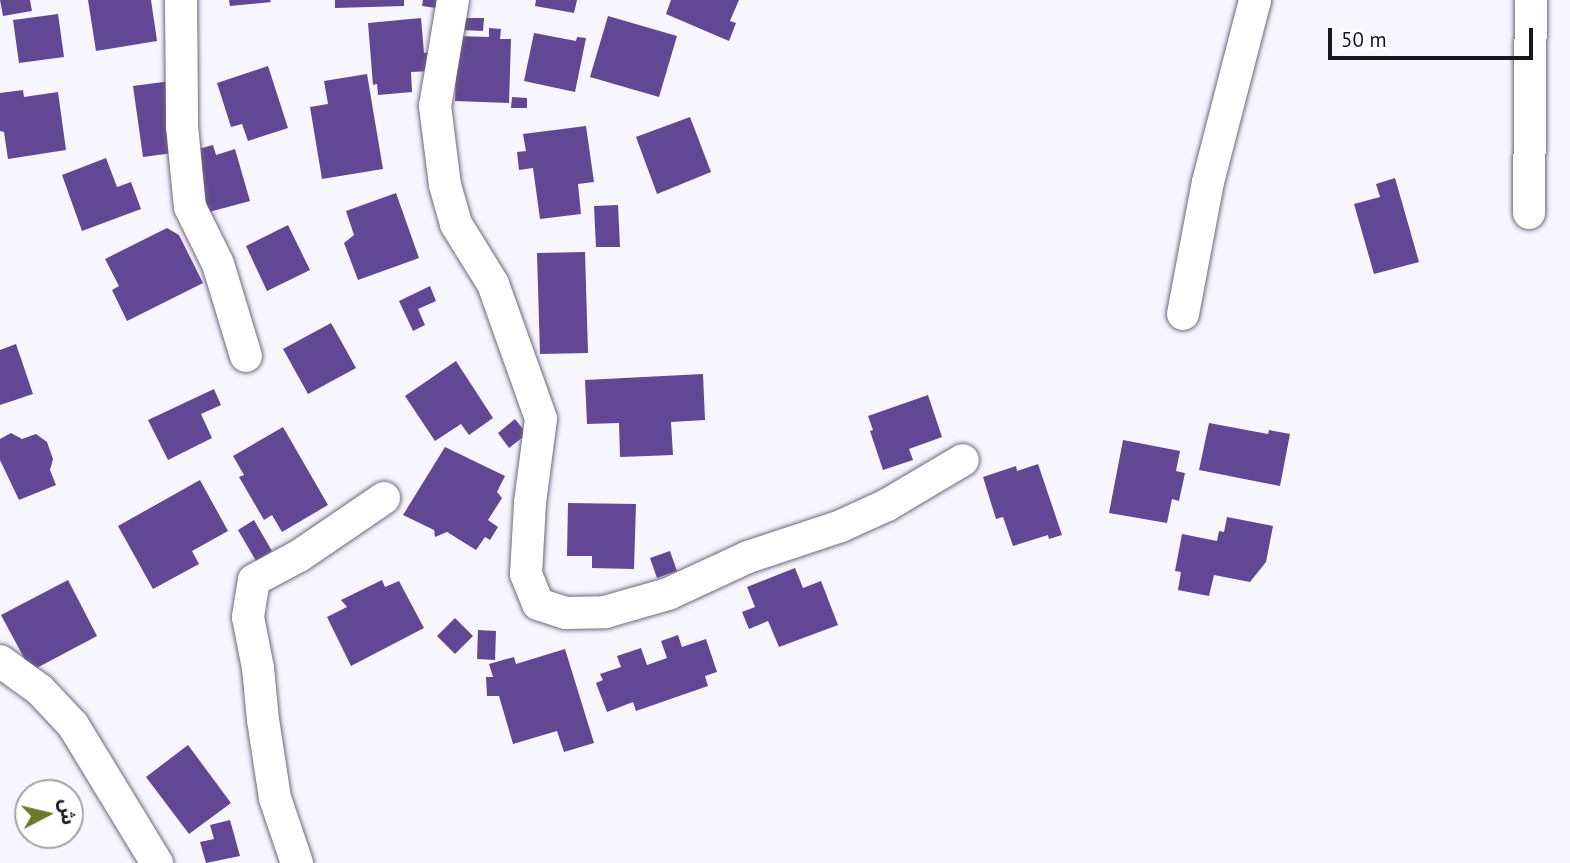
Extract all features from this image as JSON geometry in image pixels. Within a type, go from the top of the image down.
[{"type":"street","points":[[181,0],[182,126],[190,207],[218,264],[246,356]]},
{"type":"street","points":[[453,0],[435,106],[445,185],[456,224],[493,284],[541,419],[530,503],[526,574],[538,604],[566,613],[605,612],[668,594],[748,557],[841,526],[887,505],[963,460]]},
{"type":"street","points":[[1183,314],[1208,182],[1255,0]]},
{"type":"street","points":[[1529,213],[1531,0]]},
{"type":"street","points":[[297,863],[275,798],[263,720],[258,668],[248,617],[254,580],[299,556],[384,498]]},
{"type":"street","points":[[0,661],[40,690],[73,725],[157,863]]},
{"type":"building","points":[[0,0],[30,0],[32,11],[3,16]]},
{"type":"building","points":[[88,0],[151,0],[157,41],[96,51]]},
{"type":"building","points":[[229,0],[270,0],[271,2],[230,6]]},
{"type":"building","points":[[335,0],[404,0],[404,6],[335,8]]},
{"type":"building","points":[[423,0],[437,0],[436,8],[422,6]]},
{"type":"building","points":[[536,0],[577,0],[574,13],[535,6]]},
{"type":"building","points":[[671,0],[739,0],[730,21],[736,23],[729,41],[666,14]]},
{"type":"building","points":[[58,14],[64,57],[19,63],[13,20]]},
{"type":"building","points":[[608,16],[677,36],[659,97],[590,77]]},
{"type":"building","points":[[421,18],[424,53],[429,52],[431,71],[411,72],[412,92],[378,95],[377,84],[373,85],[368,23]]},
{"type":"building","points":[[461,18],[484,18],[483,31],[461,30]]},
{"type":"building","points":[[489,28],[501,29],[500,39],[511,39],[509,103],[455,101],[457,36],[489,37]]},
{"type":"building","points":[[534,33],[576,41],[577,37],[586,38],[575,92],[524,81]]},
{"type":"building","points":[[268,66],[288,128],[248,141],[242,124],[231,127],[217,83]]},
{"type":"building","points":[[367,74],[383,169],[322,179],[310,107],[328,104],[324,81]]},
{"type":"building","points":[[171,81],[180,152],[143,157],[133,86]]},
{"type":"building","points":[[23,90],[24,97],[58,92],[66,150],[8,159],[4,132],[0,131],[0,93]]},
{"type":"building","points":[[512,97],[527,98],[527,108],[511,108]]},
{"type":"building","points":[[690,117],[711,172],[657,194],[636,137]]},
{"type":"building","points":[[586,126],[594,182],[578,184],[581,214],[540,219],[533,168],[519,170],[517,152],[526,151],[523,134]]},
{"type":"building","points":[[213,145],[216,155],[235,149],[250,201],[209,212],[191,151]]},
{"type":"building","points":[[106,158],[117,187],[131,182],[141,209],[82,231],[62,175]]},
{"type":"building","points":[[1395,178],[1419,262],[1374,274],[1354,204],[1380,197],[1376,184]]},
{"type":"building","points":[[396,193],[419,258],[358,280],[344,243],[354,235],[346,211]]},
{"type":"building","points":[[618,205],[620,247],[596,247],[594,206]]},
{"type":"building","points":[[288,225],[310,270],[267,291],[246,246]]},
{"type":"building","points":[[167,228],[179,235],[203,283],[127,321],[112,290],[119,286],[105,259]]},
{"type":"building","points":[[585,252],[588,353],[540,354],[537,253]]},
{"type":"building","points":[[430,286],[436,301],[418,309],[425,325],[413,331],[399,301]]},
{"type":"building","points":[[331,323],[356,368],[308,394],[283,349]]},
{"type":"building","points":[[16,344],[33,394],[0,405],[0,350]]},
{"type":"building","points":[[456,361],[493,418],[469,435],[461,424],[435,441],[405,396]]},
{"type":"building","points":[[703,374],[705,420],[671,422],[673,455],[620,457],[619,423],[587,424],[585,380]]},
{"type":"building","points":[[214,389],[221,405],[201,414],[212,438],[168,460],[148,420]]},
{"type":"building","points":[[928,395],[942,437],[909,449],[913,460],[883,470],[868,416]]},
{"type":"building","points":[[515,419],[527,434],[509,448],[498,433]]},
{"type":"building","points":[[1209,423],[1268,434],[1269,430],[1290,434],[1280,486],[1199,470]]},
{"type":"building","points":[[283,427],[328,505],[282,532],[272,515],[264,520],[239,477],[244,475],[233,456]]},
{"type":"building","points":[[11,433],[22,439],[36,434],[47,442],[53,459],[50,470],[56,485],[19,500],[0,460],[0,439]]},
{"type":"building","points":[[1123,440],[1180,451],[1176,471],[1185,473],[1179,501],[1172,499],[1167,523],[1109,513]]},
{"type":"building","points":[[445,447],[505,476],[497,492],[502,498],[488,520],[498,527],[490,540],[485,537],[476,550],[447,532],[435,537],[434,530],[403,515]]},
{"type":"building","points":[[1038,464],[1062,535],[1049,539],[1048,535],[1013,546],[1003,517],[996,519],[983,477],[1016,466],[1017,471]]},
{"type":"building","points":[[200,480],[228,531],[192,551],[199,564],[153,589],[118,526]]},
{"type":"building","points":[[568,503],[636,504],[634,569],[592,568],[592,556],[567,556]]},
{"type":"building","points":[[1227,517],[1273,526],[1266,562],[1250,582],[1214,575],[1209,596],[1178,590],[1181,572],[1175,571],[1182,534],[1217,541],[1219,531],[1224,532]]},
{"type":"building","points":[[254,520],[272,551],[256,561],[238,530]]},
{"type":"building","points":[[670,551],[677,571],[657,578],[650,558]]},
{"type":"building","points":[[795,568],[803,588],[821,581],[838,625],[779,647],[768,621],[749,629],[742,612],[755,607],[747,587]]},
{"type":"building","points":[[68,580],[97,636],[31,671],[1,615]]},
{"type":"building","points":[[382,580],[385,587],[399,581],[424,628],[351,666],[327,617],[347,607],[341,600]]},
{"type":"building","points":[[455,618],[473,636],[455,654],[437,636]]},
{"type":"building","points":[[478,630],[496,631],[495,660],[477,659]]},
{"type":"building","points":[[678,635],[682,647],[706,639],[717,672],[705,676],[708,686],[636,711],[633,702],[607,712],[596,683],[603,680],[600,674],[621,667],[617,656],[641,648],[647,665],[667,658],[661,641]]},
{"type":"building","points":[[565,649],[594,743],[564,752],[557,731],[513,744],[499,696],[487,696],[486,677],[493,677],[489,664],[514,657],[516,664]]},
{"type":"building","points":[[188,745],[231,803],[189,834],[146,777]]},
{"type":"building","points":[[230,820],[240,856],[206,863],[200,842],[214,839],[210,825]]}]
